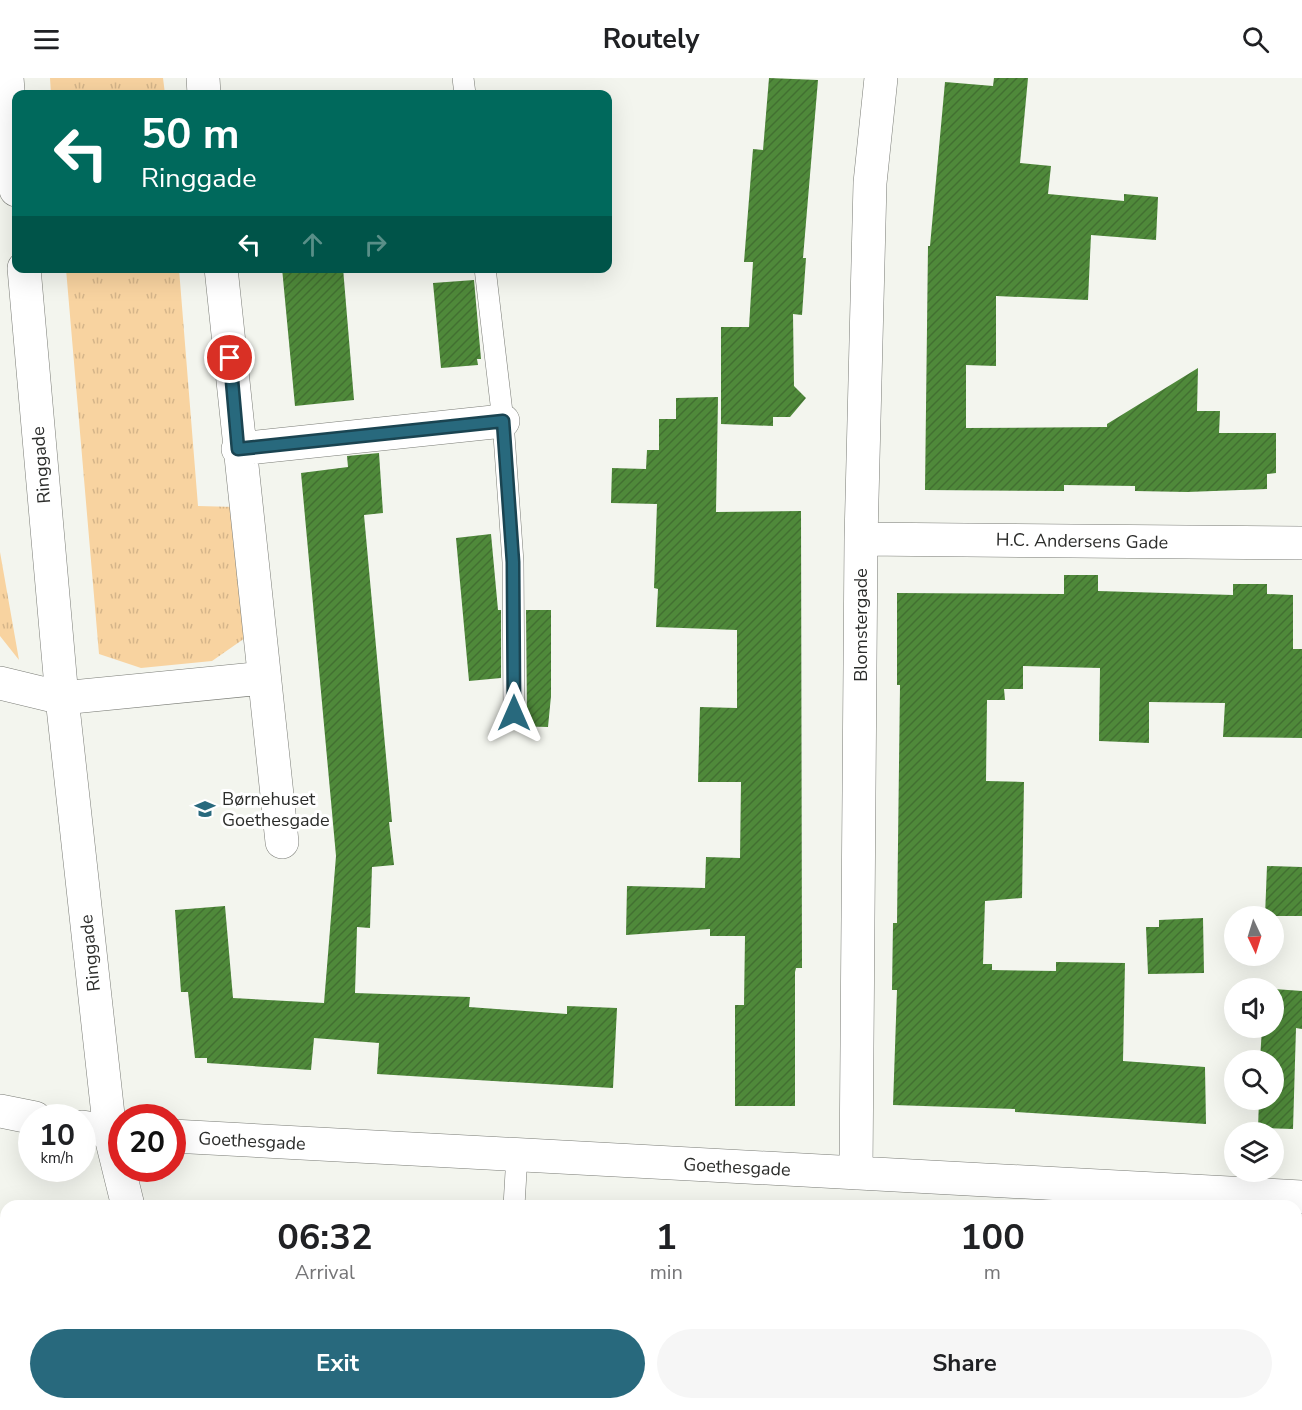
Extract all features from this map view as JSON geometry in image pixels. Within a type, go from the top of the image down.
[{"type":"street","points":[[7,78],[12,140]]},
{"type":"street","name":"Blomstergade","points":[[856,1173],[861,539],[870,183],[881,78]]},
{"type":"street","name":"Ringgade","points":[[24,273],[62,698],[105,1131],[126,1200]]},
{"type":"street","points":[[221,273],[238,449],[282,842]]},
{"type":"street","points":[[238,449],[503,421]]},
{"type":"street","name":"H.C. Andersens Gade","points":[[861,539],[1302,543]]},
{"type":"street","points":[[0,683],[62,698],[264,678]]},
{"type":"street","points":[[0,1111],[18,1115]]},
{"type":"street","name":"Goethesgade","points":[[186,1137],[1302,1197]]},
{"type":"lane","points":[[486,273],[503,421],[513,562],[514,713]]},
{"type":"lane","points":[[514,1200],[517,1155]]},
{"type":"green space","points":[[50,78],[163,78],[164,90],[51,90]]},
{"type":"green space","points":[[66,273],[179,273],[198,506],[235,507],[245,638],[212,661],[141,668],[99,654]]},
{"type":"green space","points":[[0,552],[19,660],[0,636]]},
{"type":"building","points":[[769,78],[818,80],[803,258],[806,258],[802,315],[793,314],[794,386],[806,398],[790,417],[773,417],[773,426],[721,424],[721,327],[749,327],[753,262],[744,262],[753,149],[763,150]]},
{"type":"building","points":[[994,78],[1028,78],[1020,163],[1051,166],[1048,194],[1124,201],[1124,194],[1158,197],[1156,240],[1091,235],[1088,300],[996,296],[996,366],[966,365],[966,428],[1107,427],[1107,424],[1198,368],[1197,411],[1220,411],[1219,433],[1276,433],[1276,473],[1267,474],[1267,489],[1135,491],[1135,486],[1064,485],[1064,491],[925,490],[928,246],[930,246],[945,82],[993,86]]},
{"type":"building","points":[[282,273],[343,273],[354,400],[295,406]]},
{"type":"building","points":[[474,280],[481,359],[477,359],[478,365],[441,368],[433,283]]},
{"type":"building","points":[[718,397],[716,512],[801,511],[802,968],[796,968],[795,972],[795,1106],[735,1106],[735,1005],[744,1005],[745,936],[710,936],[710,929],[626,935],[627,886],[705,888],[706,857],[740,858],[741,782],[698,782],[700,707],[737,708],[737,630],[656,627],[658,589],[654,588],[657,504],[611,503],[612,468],[646,469],[647,450],[659,450],[659,419],[676,419],[676,398]]},
{"type":"building","points":[[379,453],[383,513],[364,515],[394,865],[372,867],[370,928],[357,927],[355,993],[470,997],[469,1007],[567,1014],[567,1006],[617,1008],[613,1088],[377,1074],[379,1043],[314,1038],[311,1070],[207,1063],[207,1058],[195,1058],[188,992],[181,992],[175,910],[225,906],[233,998],[324,1003],[336,856],[301,473],[348,467],[347,456]]},
{"type":"building","points":[[491,534],[498,610],[501,610],[501,678],[469,681],[456,538]]},
{"type":"building","points":[[1064,575],[1098,575],[1098,591],[1233,595],[1233,584],[1267,584],[1267,594],[1293,595],[1293,649],[1302,649],[1302,738],[1223,737],[1225,703],[1149,702],[1149,743],[1099,741],[1100,668],[1023,666],[1023,689],[1004,689],[1005,700],[987,700],[986,781],[1024,782],[1022,898],[985,901],[983,964],[992,964],[992,970],[1056,971],[1056,962],[1125,963],[1123,1061],[1205,1067],[1206,1124],[1015,1112],[1015,1109],[893,1105],[897,990],[892,990],[893,923],[897,923],[900,685],[897,685],[897,593],[1064,594]]},
{"type":"building","points":[[526,610],[551,610],[551,696],[548,727],[505,726],[505,722],[513,726],[520,724],[527,714]]},
{"type":"building","points":[[1267,866],[1302,867],[1302,916],[1284,916],[1284,906],[1265,906]]},
{"type":"building","points":[[1203,918],[1204,973],[1148,974],[1146,927],[1159,927],[1159,920]]},
{"type":"building","points":[[1284,990],[1302,991],[1302,1029],[1296,1028],[1293,1129],[1284,1129],[1284,1122],[1258,1122],[1259,1110],[1284,1110],[1284,1050],[1261,1050],[1261,1038],[1284,1038]]},
{"type":"place","name":"Børnehuset Goethesgade","points":[[205,809]]},
{"type":"route","points":[[230,358],[238,449],[503,421],[513,562],[514,713]]}]
